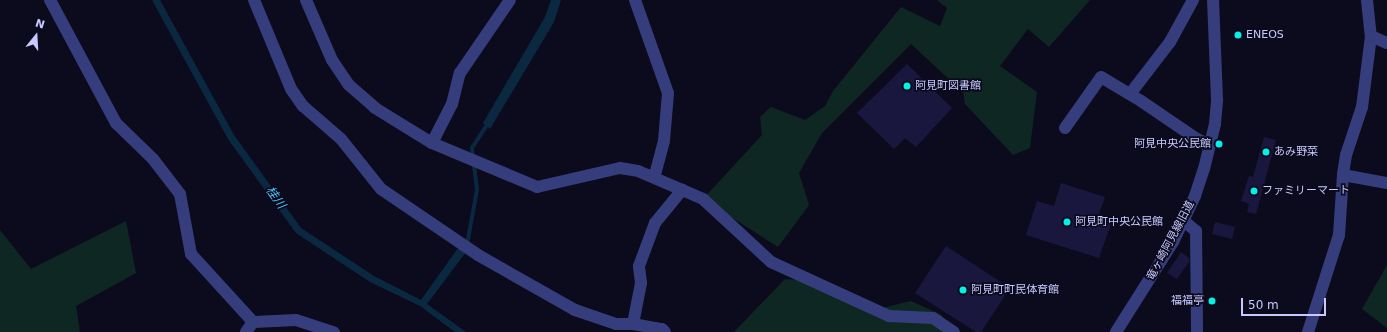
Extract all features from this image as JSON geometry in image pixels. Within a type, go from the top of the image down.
[{"type":"street","points":[[50,0],[116,123],[153,159],[180,194],[191,254],[253,322]]},
{"type":"street","points":[[254,0],[291,89],[303,106],[341,139],[381,189],[478,255],[575,310],[616,324],[633,324],[662,329],[665,332]]},
{"type":"street","points":[[306,0],[332,60],[349,85],[375,108],[432,143],[537,187],[620,168],[654,178],[704,199],[771,262],[889,316],[933,318],[954,332]]},
{"type":"street","points":[[432,143],[452,104],[460,73],[510,0]]},
{"type":"street","points":[[635,0],[668,93],[664,141],[654,178]]},
{"type":"street","points":[[1130,94],[1170,42],[1194,0]]},
{"type":"street","name":"竜ヶ崎阿見線旧道","points":[[1116,332],[1161,263],[1184,221],[1195,196],[1210,145],[1218,84],[1213,0]]},
{"type":"street","points":[[1308,332],[1339,236],[1343,175],[1346,155],[1362,107],[1371,36],[1367,0]]},
{"type":"street","points":[[1371,36],[1387,43]]},
{"type":"street","points":[[1065,128],[1101,77],[1130,94],[1197,139],[1210,145]]},
{"type":"street","points":[[1343,175],[1387,183]]},
{"type":"street","points":[[633,324],[641,283],[639,266],[652,230],[655,223],[682,190]]},
{"type":"street","points":[[1184,221],[1196,231],[1197,332]]},
{"type":"street","points":[[253,322],[296,320],[334,332]]},
{"type":"street","points":[[246,332],[253,322]]},
{"type":"green space","points":[[937,0],[1090,0],[1049,47],[1028,29],[1000,66],[1037,92],[1030,148],[1013,155],[965,104],[963,92],[911,44],[822,133],[799,173],[809,205],[778,247],[703,199],[762,135],[760,117],[771,107],[805,120],[825,106],[833,91],[901,7],[940,26],[947,8]]},
{"type":"green space","points":[[126,221],[136,273],[76,306],[80,332],[0,332],[0,230],[31,269]]},
{"type":"green space","points":[[1387,265],[1387,328],[1362,309]]},
{"type":"green space","points":[[785,279],[824,282],[878,309],[911,301],[942,315],[948,332],[734,332]]},
{"type":"water","name":"桂川","points":[[152,0],[160,0],[234,135],[301,228],[374,276],[421,300],[458,248],[472,244],[427,304],[466,332],[455,332],[420,306],[370,282],[296,233],[228,139]]},
{"type":"water","points":[[551,0],[561,0],[554,22],[490,129],[483,123],[545,17]]},
{"type":"building","name":"阿見町図書館","points":[[907,64],[952,108],[916,147],[905,138],[894,149],[857,113]]},
{"type":"building","points":[[1264,137],[1276,140],[1256,214],[1247,212],[1249,204],[1241,201],[1249,176],[1253,177]]},
{"type":"building","name":"阿見町中央公民館","points":[[1061,183],[1105,197],[1097,219],[1111,224],[1099,258],[1026,235],[1037,201],[1054,206]]},
{"type":"building","points":[[1215,222],[1235,227],[1232,239],[1212,234]]},
{"type":"building","name":"阿見町町民体育館","points":[[946,246],[1010,288],[981,332],[976,332],[915,293]]},
{"type":"building","points":[[1181,252],[1189,258],[1189,262],[1177,279],[1167,273]]},
{"type":"waterway","points":[[473,158],[472,148],[488,123]]},
{"type":"waterway","points":[[467,245],[477,190],[474,164]]},
{"type":"place","name":"ENEOS","points":[[1238,35]]},
{"type":"place","name":"阿見町図書館","points":[[907,86]]},
{"type":"place","name":"阿見中央公民館","points":[[1219,144]]},
{"type":"place","name":"あみ野菜","points":[[1266,152]]},
{"type":"place","name":"ファミリーマート","points":[[1254,191]]},
{"type":"place","name":"阿見町中央公民館","points":[[1067,222]]},
{"type":"place","name":"阿見町町民体育館","points":[[963,290]]},
{"type":"place","name":"福福亭","points":[[1212,301]]}]
